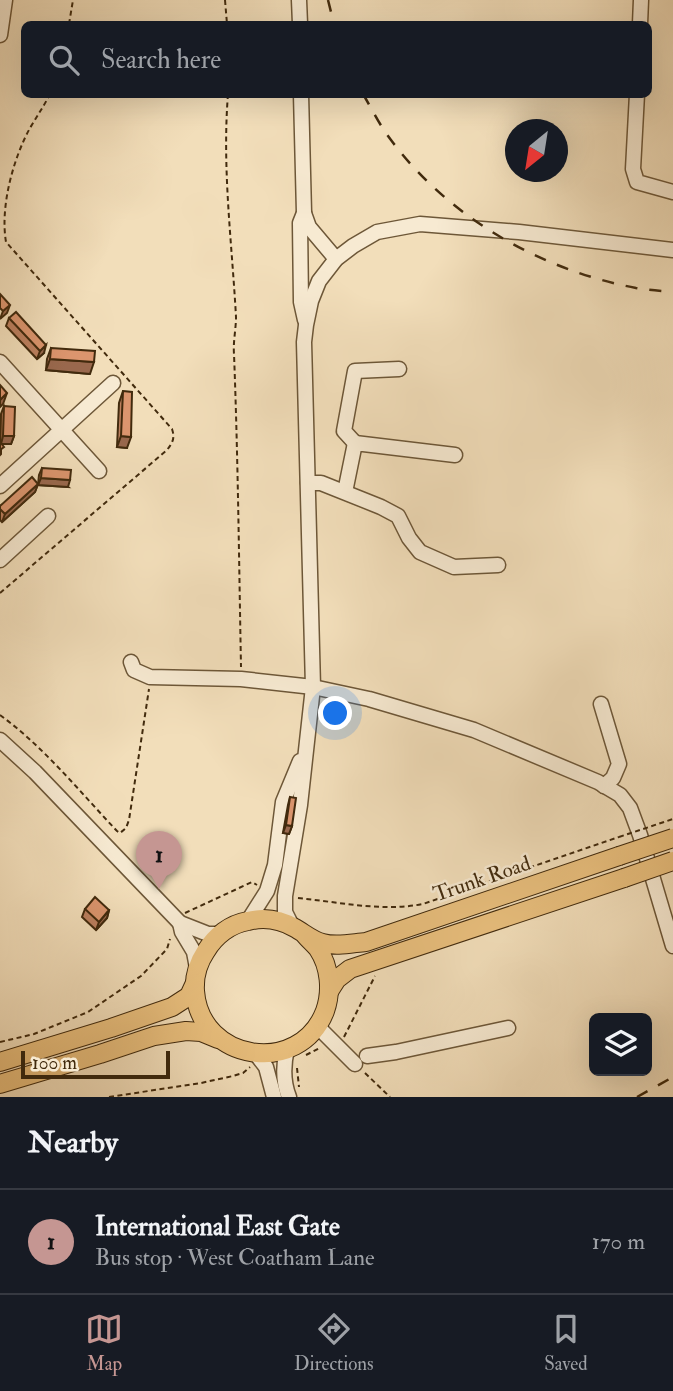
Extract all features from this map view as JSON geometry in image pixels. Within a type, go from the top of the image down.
[{"type":"main road","name":"Trunk Road","points":[[298,930],[322,943],[366,942],[673,838]]},
{"type":"main road","name":"Trunk Road","points":[[330,990],[337,979],[349,969],[673,861]]},
{"type":"main road","points":[[0,1062],[172,1007],[189,996],[202,955],[210,944],[233,926],[248,921],[278,921],[298,930],[318,949],[327,969],[330,990],[328,1003],[317,1026],[298,1044],[295,1056],[256,1054],[201,1032],[186,1031],[154,1035],[87,1059],[0,1084]]},
{"type":"main road","points":[[196,975],[196,999],[201,1015],[210,1029],[222,1040]]},
{"type":"street","points":[[0,35],[5,0]]},
{"type":"street","points":[[299,0],[300,21]]},
{"type":"street","points":[[640,21],[642,0]]},
{"type":"street","points":[[301,98],[304,213],[309,227],[336,259]]},
{"type":"street","points":[[637,98],[633,169],[637,182],[673,192]]},
{"type":"street","points":[[304,213],[300,223],[301,302],[306,325]]},
{"type":"street","points":[[298,930],[285,912],[285,896],[300,805],[313,687],[305,355],[306,325],[319,281],[336,259],[352,246],[377,232],[420,224],[673,250]]},
{"type":"street","points":[[0,362],[99,471]]},
{"type":"street","points":[[399,369],[355,371],[344,431],[355,443],[455,455]]},
{"type":"street","points":[[0,486],[113,383]]},
{"type":"street","points":[[345,492],[355,443]]},
{"type":"street","points":[[308,483],[321,483],[398,516],[408,538],[420,552],[454,567],[498,565]]},
{"type":"street","points":[[0,560],[48,516]]},
{"type":"street","points":[[131,662],[134,670],[150,677],[241,679],[313,687],[369,699],[474,730],[604,786],[620,795],[630,808],[673,946]]},
{"type":"street","points":[[601,705],[619,764],[614,778],[604,786]]},
{"type":"street","points":[[0,740],[36,772],[177,921],[194,952],[196,975]]},
{"type":"street","points":[[248,921],[267,891],[275,865],[283,802],[306,746]]},
{"type":"street","points":[[177,921],[208,934],[220,934]]},
{"type":"street","points":[[317,1026],[362,1064],[396,1052],[508,1028]]},
{"type":"street","points":[[256,1054],[267,1067],[274,1097]]},
{"type":"street","points":[[294,1096],[285,1087],[284,1063],[295,1056]]},
{"type":"path","points":[[70,21],[73,0]]},
{"type":"path","points":[[225,0],[227,21]]},
{"type":"path","points":[[2,197],[20,148],[48,98]]},
{"type":"path","points":[[228,98],[228,211],[236,321],[234,347],[239,483],[241,679]]},
{"type":"path","points":[[0,593],[167,450],[174,437],[172,429],[6,242],[1,232],[1,208]]},
{"type":"path","points":[[0,715],[17,727],[120,832],[126,828],[129,820],[150,677]]},
{"type":"path","points":[[285,896],[407,907],[673,819]]},
{"type":"path","points":[[177,921],[252,883],[267,891]]},
{"type":"path","points":[[0,1042],[34,1034],[88,1012],[141,976],[167,948],[171,937]]},
{"type":"path","points":[[294,1096],[295,1056],[346,1036],[377,971]]},
{"type":"path","points":[[362,1064],[390,1097]]},
{"type":"path","points":[[109,1097],[201,1083],[243,1073]]},
{"type":"building","points":[[0,294],[10,305],[3,311],[0,308]]},
{"type":"building","points":[[16,312],[46,345],[40,351],[9,318]]},
{"type":"building","points":[[51,348],[95,351],[94,362],[50,359]]},
{"type":"building","points":[[0,385],[7,393],[0,400]]},
{"type":"building","points":[[123,391],[132,392],[131,437],[121,436]]},
{"type":"building","points":[[4,406],[15,407],[14,436],[3,436]]},
{"type":"building","points":[[42,468],[71,470],[70,480],[41,478]]},
{"type":"building","points":[[32,477],[38,484],[5,514],[0,506]]},
{"type":"building","points":[[290,797],[296,798],[292,826],[286,825]]},
{"type":"building","points":[[95,897],[109,910],[99,922],[85,909]]},
{"type":"railway","points":[[328,0],[333,21]]},
{"type":"railway","points":[[365,98],[387,135],[414,168],[440,194],[500,236],[532,254],[601,280],[636,288],[673,292]]},
{"type":"railway","points":[[637,1097],[673,1077]]},
{"type":"place","name":"International East Gate","points":[[159,889]]}]
